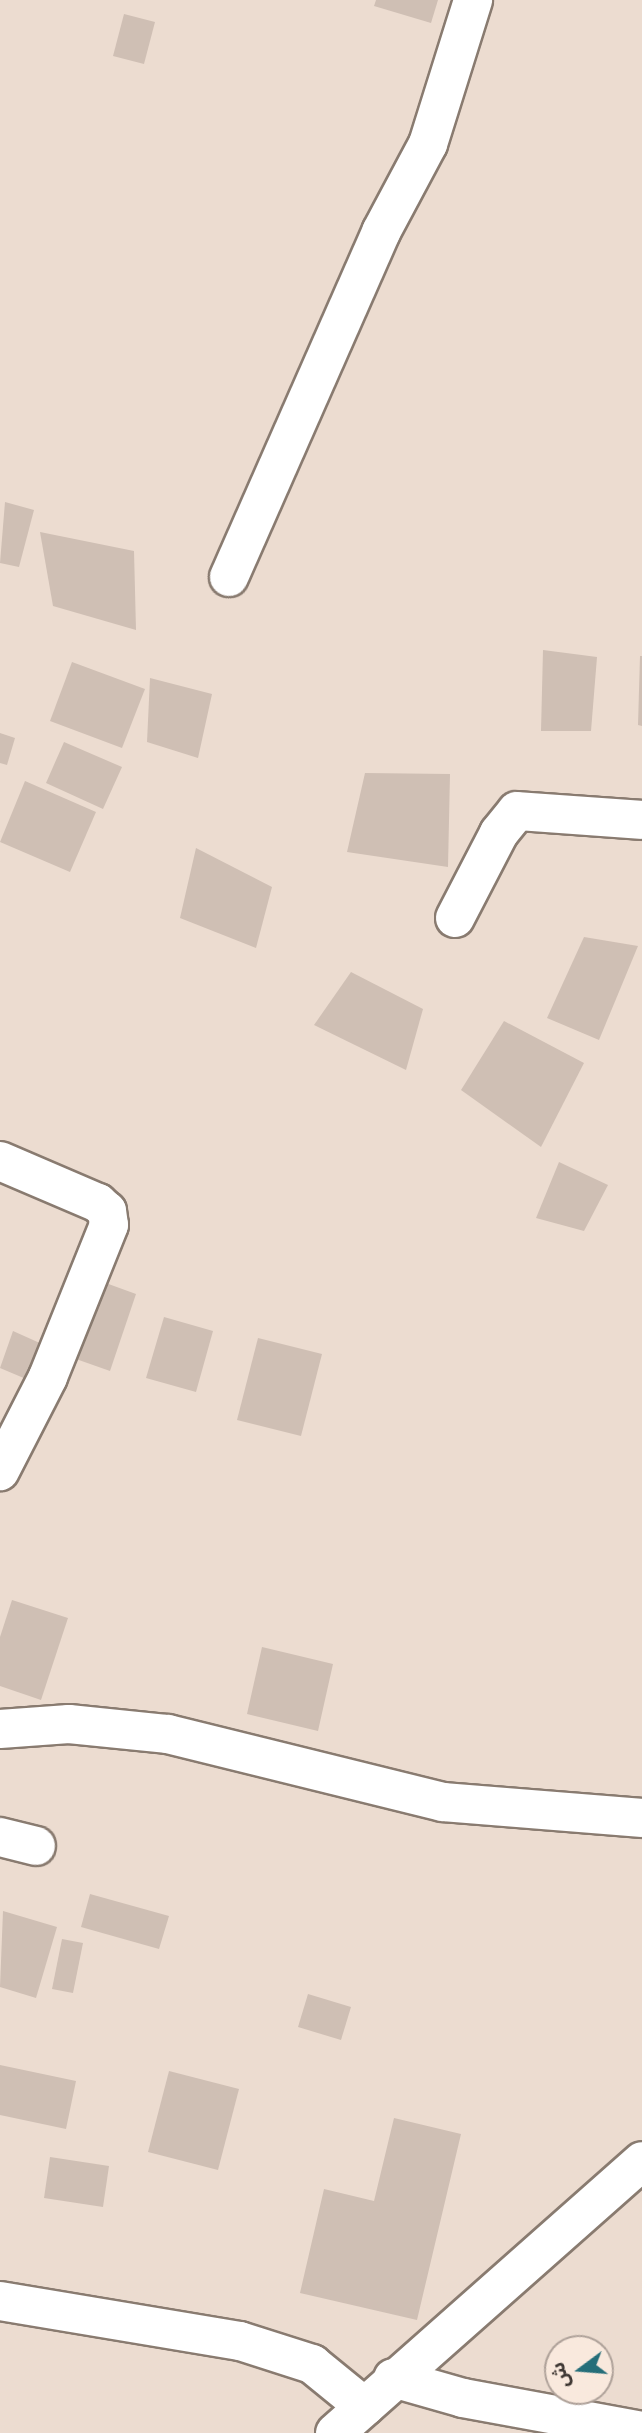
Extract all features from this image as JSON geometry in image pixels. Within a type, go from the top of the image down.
[{"type":"street","points":[[229,577],[381,232],[428,144],[473,0]]},
{"type":"street","points":[[455,918],[499,832],[517,811],[642,820]]},
{"type":"street","points":[[0,1161],[99,1203],[107,1211],[109,1225],[48,1377],[0,1471]]},
{"type":"street","points":[[0,1729],[69,1724],[168,1734],[443,1802],[642,1818]]},
{"type":"street","points":[[0,1837],[36,1846]]},
{"type":"street","points":[[335,2433],[393,2378],[642,2161]]},
{"type":"street","points":[[0,2301],[240,2341],[312,2364],[365,2407]]},
{"type":"street","points":[[393,2378],[464,2398],[642,2431]]},
{"type":"building","points":[[376,0],[438,0],[431,23],[374,6]]},
{"type":"building","points":[[124,14],[155,22],[144,64],[113,56]]},
{"type":"building","points":[[5,502],[34,510],[19,567],[0,563]]},
{"type":"building","points":[[40,532],[134,551],[136,630],[53,606]]},
{"type":"building","points":[[543,650],[597,657],[591,731],[541,731]]},
{"type":"building","points":[[642,656],[642,726],[638,725]]},
{"type":"building","points":[[72,662],[145,689],[122,748],[50,721]]},
{"type":"building","points":[[150,678],[212,694],[198,758],[147,742]]},
{"type":"building","points":[[0,733],[15,738],[7,765],[0,763]]},
{"type":"building","points":[[64,742],[122,767],[103,809],[46,783]]},
{"type":"building","points":[[365,773],[450,774],[448,867],[347,852]]},
{"type":"building","points":[[25,781],[96,812],[70,872],[0,842]]},
{"type":"building","points":[[196,848],[272,887],[256,948],[180,918]]},
{"type":"building","points":[[584,937],[638,946],[599,1040],[547,1018]]},
{"type":"building","points":[[351,972],[423,1009],[406,1070],[314,1025]]},
{"type":"building","points":[[504,1021],[584,1063],[541,1147],[461,1090]]},
{"type":"building","points":[[559,1162],[608,1185],[584,1231],[536,1218]]},
{"type":"building","points":[[103,1282],[136,1294],[110,1371],[76,1359]]},
{"type":"building","points":[[164,1317],[213,1331],[196,1392],[146,1378]]},
{"type":"building","points":[[13,1331],[42,1344],[26,1379],[0,1368]]},
{"type":"building","points":[[258,1338],[322,1354],[301,1436],[237,1420]]},
{"type":"building","points":[[12,1600],[68,1618],[41,1700],[0,1686],[0,1637]]},
{"type":"building","points":[[262,1647],[333,1664],[318,1731],[247,1714]]},
{"type":"building","points":[[90,1894],[169,1916],[159,1949],[81,1927]]},
{"type":"building","points":[[3,1911],[57,1927],[36,1998],[0,1987]]},
{"type":"building","points":[[62,1939],[83,1943],[73,1993],[52,1989]]},
{"type":"building","points":[[308,1994],[351,2007],[341,2040],[298,2027]]},
{"type":"building","points":[[0,2065],[76,2081],[66,2129],[0,2115]]},
{"type":"building","points":[[169,2071],[239,2089],[218,2170],[148,2152]]},
{"type":"building","points":[[394,2118],[461,2134],[417,2320],[300,2293],[324,2189],[374,2201]]},
{"type":"building","points":[[50,2157],[109,2166],[103,2207],[44,2198]]}]
